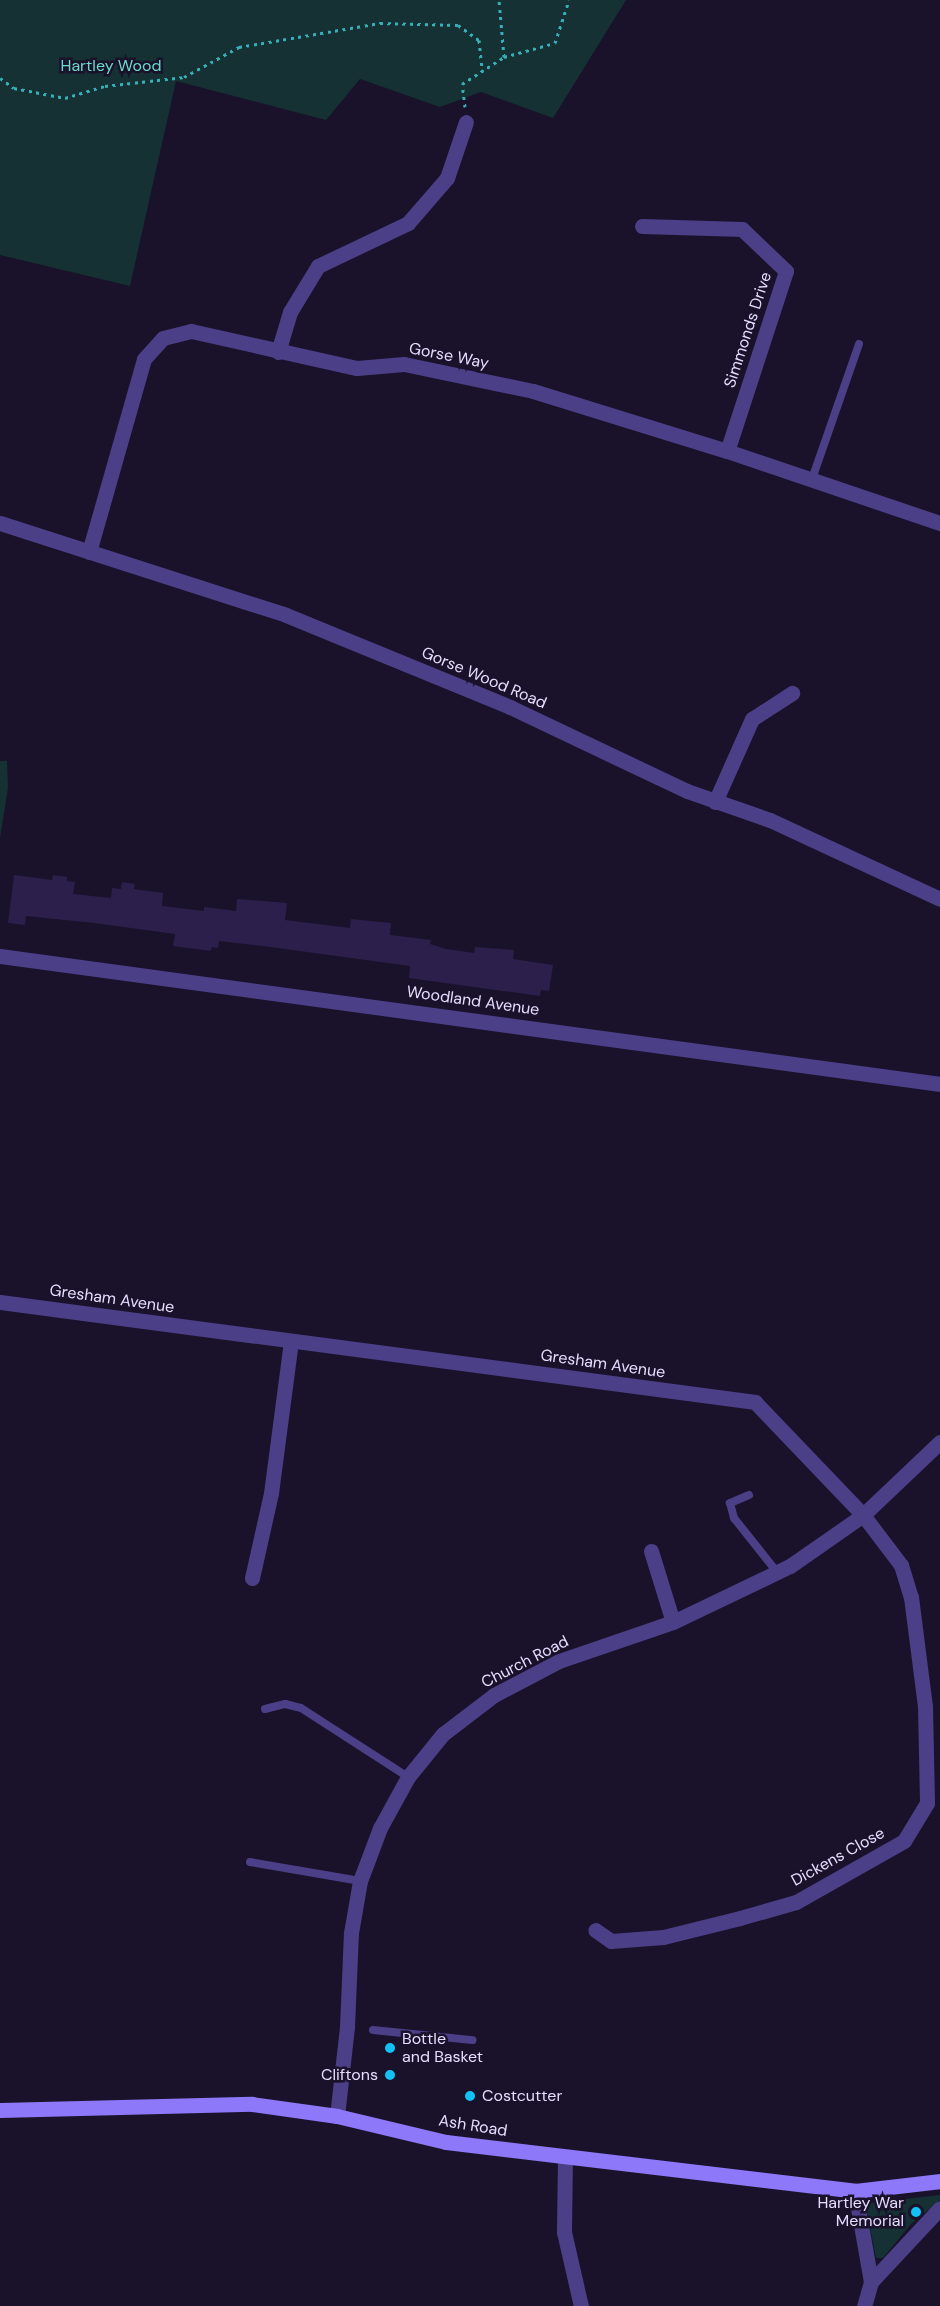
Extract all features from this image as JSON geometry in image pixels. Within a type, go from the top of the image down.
[{"type":"street","points":[[278,352],[290,312],[318,266],[408,223],[447,178],[466,122]]},
{"type":"street","name":"Simmonds Drive","points":[[642,226],[742,229],[786,271],[727,451]]},
{"type":"street","name":"Gorse Way","points":[[89,552],[144,359],[163,338],[191,331],[357,368],[404,364],[533,392],[727,451],[940,523]]},
{"type":"street","name":"Gorse Wood Road","points":[[0,524],[286,615],[510,707],[715,802],[770,820],[940,899]]},
{"type":"street","points":[[715,802],[752,719],[792,693]]},
{"type":"street","name":"Woodland Avenue","points":[[0,956],[940,1084]]},
{"type":"street","name":"Gresham Avenue","points":[[0,1302],[755,1402],[863,1515]]},
{"type":"street","points":[[252,1578],[271,1493],[291,1341]]},
{"type":"street","name":"Church Road","points":[[337,2116],[347,2027],[351,1933],[360,1881],[380,1828],[408,1777],[443,1734],[494,1695],[559,1661],[673,1622],[777,1572],[863,1515],[940,1442]]},
{"type":"street","name":"Dickens Close","points":[[595,1930],[612,1941],[663,1937],[796,1902],[904,1841],[927,1803],[925,1706],[911,1597],[901,1565],[863,1515]]},
{"type":"street","points":[[651,1551],[673,1622]]},
{"type":"street","name":"Ash Road","points":[[0,2110],[252,2104],[337,2116],[446,2142],[855,2191],[940,2181]]},
{"type":"street","points":[[565,2157],[564,2232],[581,2306]]},
{"type":"street","points":[[855,2191],[870,2282],[864,2306]]},
{"type":"street","points":[[870,2282],[940,2208]]},
{"type":"lane","points":[[812,479],[859,344]]},
{"type":"lane","points":[[749,1495],[730,1503],[734,1518],[777,1572]]},
{"type":"lane","points":[[265,1709],[285,1704],[301,1708],[408,1777]]},
{"type":"lane","points":[[250,1862],[360,1881]]},
{"type":"lane","points":[[374,2030],[472,2040]]},
{"type":"path","points":[[498,0],[504,57]]},
{"type":"path","points":[[466,122],[462,84],[504,57],[555,43],[569,0]]},
{"type":"path","points":[[0,78],[14,88],[65,98],[105,86],[184,77],[239,47],[380,22],[458,25],[479,40],[482,71]]},
{"type":"green space","name":"Hartley Wood","points":[[0,0],[626,0],[553,118],[481,92],[440,107],[360,79],[326,120],[176,81],[130,286],[0,255]]},
{"type":"green space","points":[[0,761],[7,761],[8,788],[0,838]]},
{"type":"green space","points":[[940,2195],[940,2200],[910,2225],[883,2258],[876,2258],[866,2207],[870,2203]]},
{"type":"building","points":[[14,875],[52,880],[53,875],[67,877],[67,881],[75,882],[73,894],[111,898],[112,888],[121,889],[122,882],[135,884],[134,889],[163,893],[162,906],[204,911],[204,907],[236,911],[237,899],[287,903],[285,920],[350,928],[351,919],[391,923],[390,935],[431,940],[430,944],[446,949],[474,953],[475,947],[514,950],[513,959],[553,965],[549,991],[541,990],[540,996],[409,978],[410,966],[263,946],[219,941],[218,948],[212,947],[211,951],[173,946],[175,934],[94,923],[26,916],[25,925],[8,923]]},
{"type":"place","name":"Bottle and Basket","points":[[390,2048]]},
{"type":"place","name":"Cliftons","points":[[390,2075]]},
{"type":"place","name":"Costcutter","points":[[470,2096]]},
{"type":"place","name":"Hartley War Memorial","points":[[916,2212]]}]
